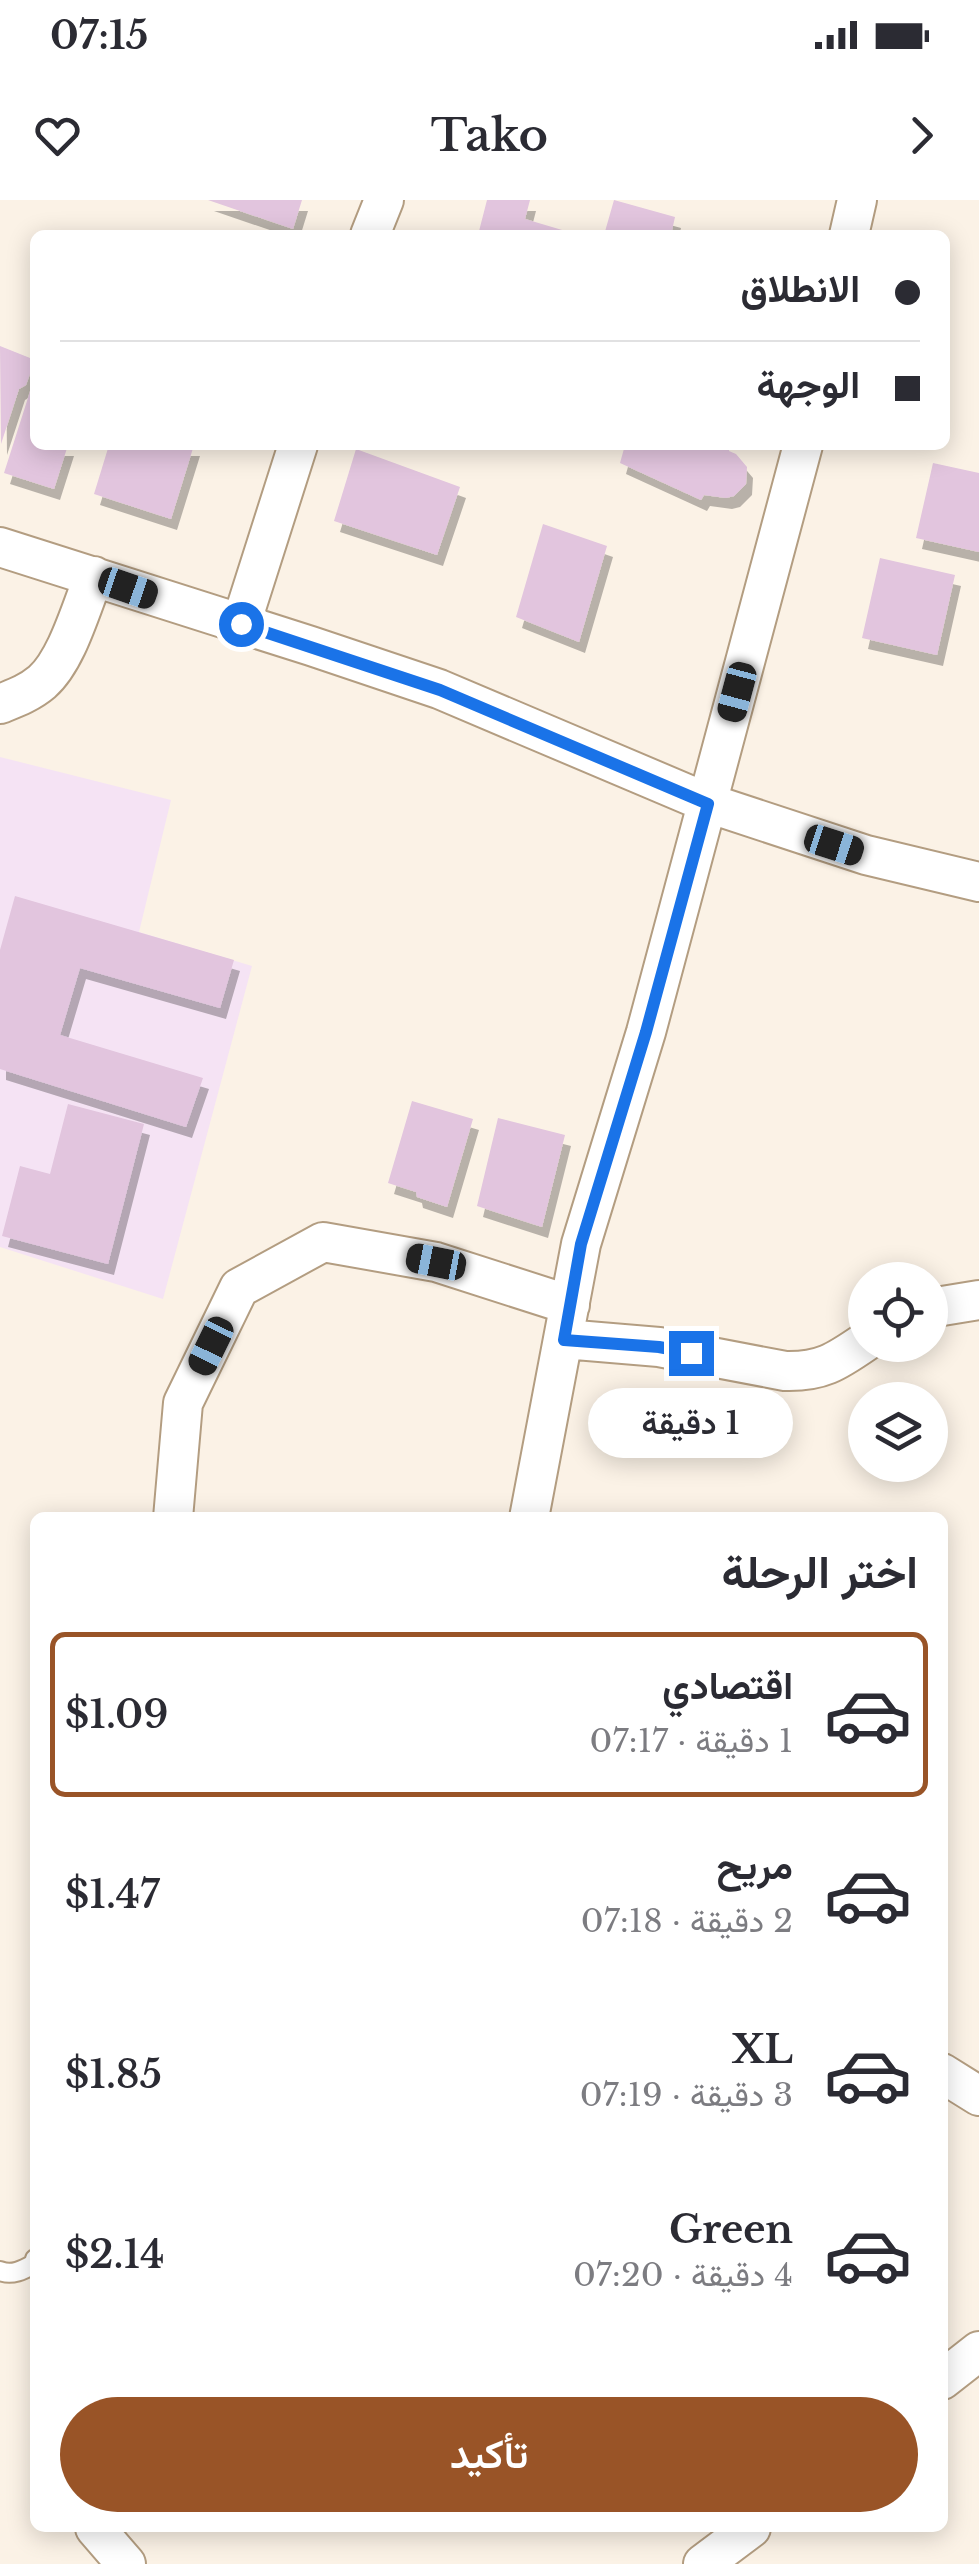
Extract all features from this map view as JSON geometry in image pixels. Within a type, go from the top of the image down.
[{"type":"street","points":[[372,230],[384,200]]},
{"type":"street","points":[[850,230],[857,200]]},
{"type":"street","points":[[241,624],[296,450]]},
{"type":"street","points":[[530,1512],[581,1244],[646,1032],[802,450]]},
{"type":"street","points":[[0,547],[440,690],[708,804],[866,856],[979,882]]},
{"type":"street","points":[[0,704],[26,694],[45,680],[58,660],[94,576]]},
{"type":"street","points":[[174,1512],[183,1403],[239,1288],[323,1242],[436,1262],[567,1322],[659,1347],[785,1372],[821,1369],[848,1355]]},
{"type":"street","points":[[948,1305],[979,1300]]},
{"type":"street","points":[[948,2077],[979,2096]]},
{"type":"street","points":[[948,2375],[979,2351]]},
{"type":"street","points":[[98,2532],[126,2564]]},
{"type":"street","points":[[703,2564],[745,2532]]},
{"type":"lane","points":[[0,2272],[21,2271],[30,2266]]},
{"type":"shaded area","points":[[0,757],[171,800],[139,932],[252,966],[163,1299],[0,1247]]},
{"type":"building","points":[[208,200],[302,200],[293,229]]},
{"type":"building","points":[[487,200],[530,200],[525,219],[562,230],[479,230]]},
{"type":"building","points":[[614,200],[675,217],[672,230],[605,230]]},
{"type":"building","points":[[0,346],[30,358],[30,374],[26,385],[19,389],[1,444]]},
{"type":"building","points":[[30,392],[30,450],[66,450],[54,489],[4,473]]},
{"type":"building","points":[[107,450],[192,450],[171,519],[94,494]]},
{"type":"building","points":[[356,450],[460,487],[437,555],[334,521]]},
{"type":"building","points":[[624,450],[729,450],[747,467],[746,484],[734,496],[704,495],[701,500],[620,463]]},
{"type":"building","points":[[933,463],[979,473],[979,552],[916,538]]},
{"type":"building","points":[[543,524],[607,546],[579,642],[516,617]]},
{"type":"building","points":[[880,558],[955,575],[937,655],[862,638]]},
{"type":"building","points":[[15,896],[234,960],[220,1008],[80,968],[60,1035],[203,1078],[186,1127],[0,1069],[0,950]]},
{"type":"building","points":[[412,1101],[473,1119],[447,1207],[388,1183]]},
{"type":"building","points":[[68,1104],[144,1124],[108,1264],[2,1236],[20,1166],[50,1174]]},
{"type":"building","points":[[498,1118],[565,1135],[542,1227],[477,1206]]},
{"type":"route","points":[[241,624],[440,690],[708,804],[646,1032],[581,1244],[564,1340],[691,1353]]}]
